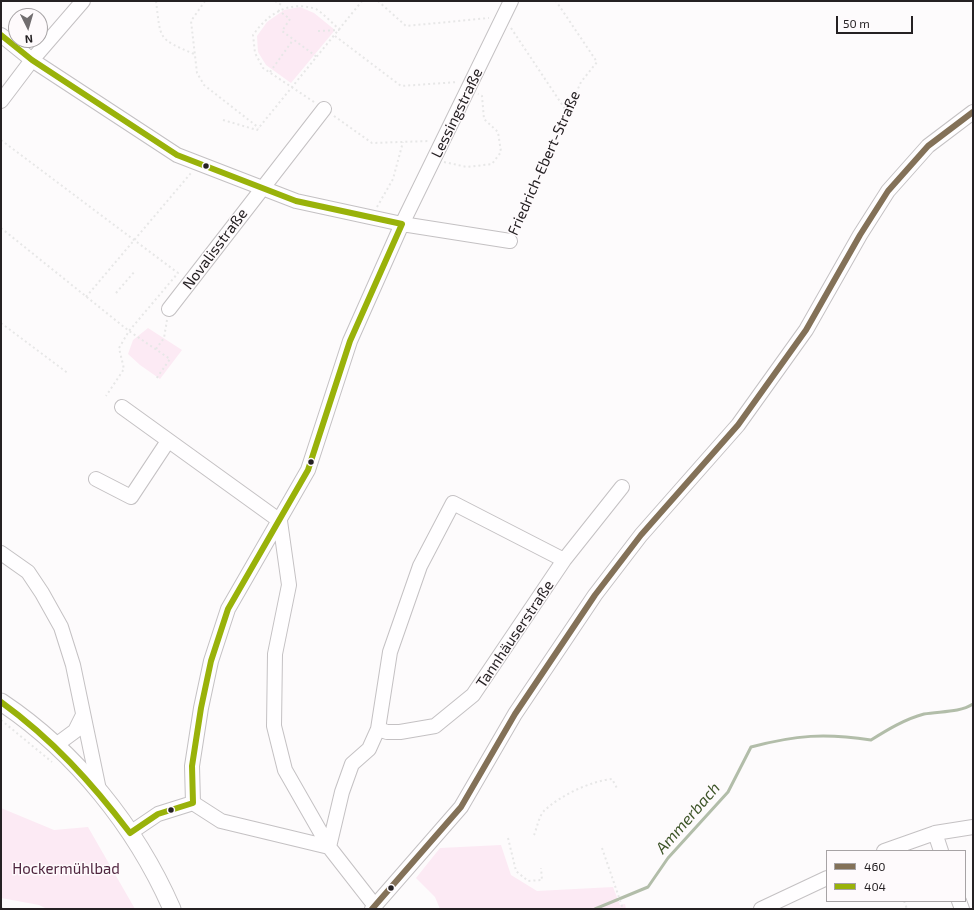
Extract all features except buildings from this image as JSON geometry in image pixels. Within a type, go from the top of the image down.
[{"type":"main road","points":[[1,702],[27,719],[56,745],[99,790],[130,833],[158,877],[172,909]]},
{"type":"street","points":[[1,101],[32,60],[83,1]]},
{"type":"street","name":"Lessingstraße","points":[[193,803],[192,766],[201,708],[211,662],[228,609],[308,470],[350,340],[402,224],[470,89],[511,1]]},
{"type":"street","name":"Friedrich-Ebert-Straße","points":[[1,35],[32,60],[177,155],[198,164],[296,201],[402,224],[510,241]]},
{"type":"street","name":"Novalisstraße","points":[[169,309],[324,109]]},
{"type":"street","points":[[122,408],[280,521],[289,585],[275,654],[274,726],[285,770],[329,847],[374,908],[461,807],[515,714],[595,595],[641,535],[738,425],[806,330],[860,235],[888,191],[928,146],[973,112]]},
{"type":"street","points":[[96,479],[131,498],[168,441]]},
{"type":"street","name":"Tannhäuserstraße","points":[[378,729],[387,732],[400,732],[435,726],[473,695],[564,560],[622,486]]},
{"type":"street","points":[[329,847],[342,792],[352,764],[369,749],[378,729],[390,652],[420,566],[453,503],[564,560]]},
{"type":"street","points":[[1,552],[28,572],[61,628],[73,665],[99,790]]},
{"type":"street","points":[[56,745],[75,730],[83,715]]},
{"type":"street","points":[[130,833],[158,814],[193,803],[221,822],[329,847]]},
{"type":"street","points":[[887,850],[935,833],[973,827]]},
{"type":"street","points":[[935,833],[941,850]]},
{"type":"street","points":[[761,909],[826,878]]},
{"type":"path","points":[[156,1],[160,33],[167,42],[194,54]]},
{"type":"path","points":[[199,1],[200,7]]},
{"type":"path","points":[[205,1],[191,21],[197,73],[204,85],[259,128]]},
{"type":"path","points":[[274,1],[283,6]]},
{"type":"path","points":[[223,120],[257,130],[340,30],[362,1]]},
{"type":"path","points":[[378,1],[406,26],[504,17],[568,112]]},
{"type":"path","name":"Friedrich-Ebert-Straße","points":[[510,241],[581,82],[597,62],[556,1]]},
{"type":"path","points":[[335,36],[401,86],[458,82],[482,96],[484,119],[498,132],[501,152],[492,164],[467,167],[445,163],[429,141],[372,143],[263,68],[254,53],[253,35],[264,19],[283,6],[301,4],[316,10],[340,30]]},
{"type":"path","points":[[278,10],[290,19],[282,31],[317,57]]},
{"type":"path","points":[[318,31],[340,30]]},
{"type":"path","points":[[270,72],[293,40]]},
{"type":"path","points":[[1,140],[135,239],[178,273],[129,331],[119,348],[124,369],[106,396]]},
{"type":"path","points":[[371,217],[393,179],[403,142]]},
{"type":"path","points":[[86,297],[198,164]]},
{"type":"path","points":[[1,228],[129,331],[170,359],[156,379]]},
{"type":"path","points":[[116,293],[135,271]]},
{"type":"path","points":[[156,349],[164,338],[169,309]]},
{"type":"path","points":[[1,323],[69,374]]},
{"type":"path","points":[[1,720],[53,763]]},
{"type":"path","points":[[534,835],[544,810],[571,793],[598,780],[612,779],[618,790]]},
{"type":"path","points":[[508,838],[516,871],[528,881],[542,880],[541,868]]},
{"type":"path","points":[[602,848],[622,904],[622,909]]},
{"type":"green space","points":[[300,7],[314,13],[335,30],[291,83],[266,65],[258,52],[257,36],[267,22],[284,10]]},
{"type":"green space","points":[[148,328],[182,350],[160,379],[140,365],[128,354],[133,340]]},
{"type":"green space","name":"Hockermühlbad","points":[[1,808],[54,830],[88,827],[135,909],[47,909],[39,905],[1,898]]},
{"type":"green space","points":[[501,845],[511,875],[537,891],[613,887],[620,905],[625,904],[626,909],[440,909],[435,897],[416,878],[440,848]]},
{"type":"waterway","name":"Ammerbach","points":[[595,909],[648,887],[668,858],[728,792],[751,747],[782,740],[811,736],[839,736],[871,740],[896,725],[917,716],[962,709],[973,704]]},
{"type":"transit line","name":"404","points":[[1,35],[32,60],[177,155],[296,201],[402,224],[350,341],[308,470],[228,609],[211,661],[201,708],[192,766],[193,803],[158,814],[130,833],[86,779],[37,731],[1,702]]},
{"type":"transit line","name":"460","points":[[372,909],[461,807],[515,714],[595,595],[641,535],[738,425],[806,330],[860,235],[888,191],[928,146],[973,112]]}]
